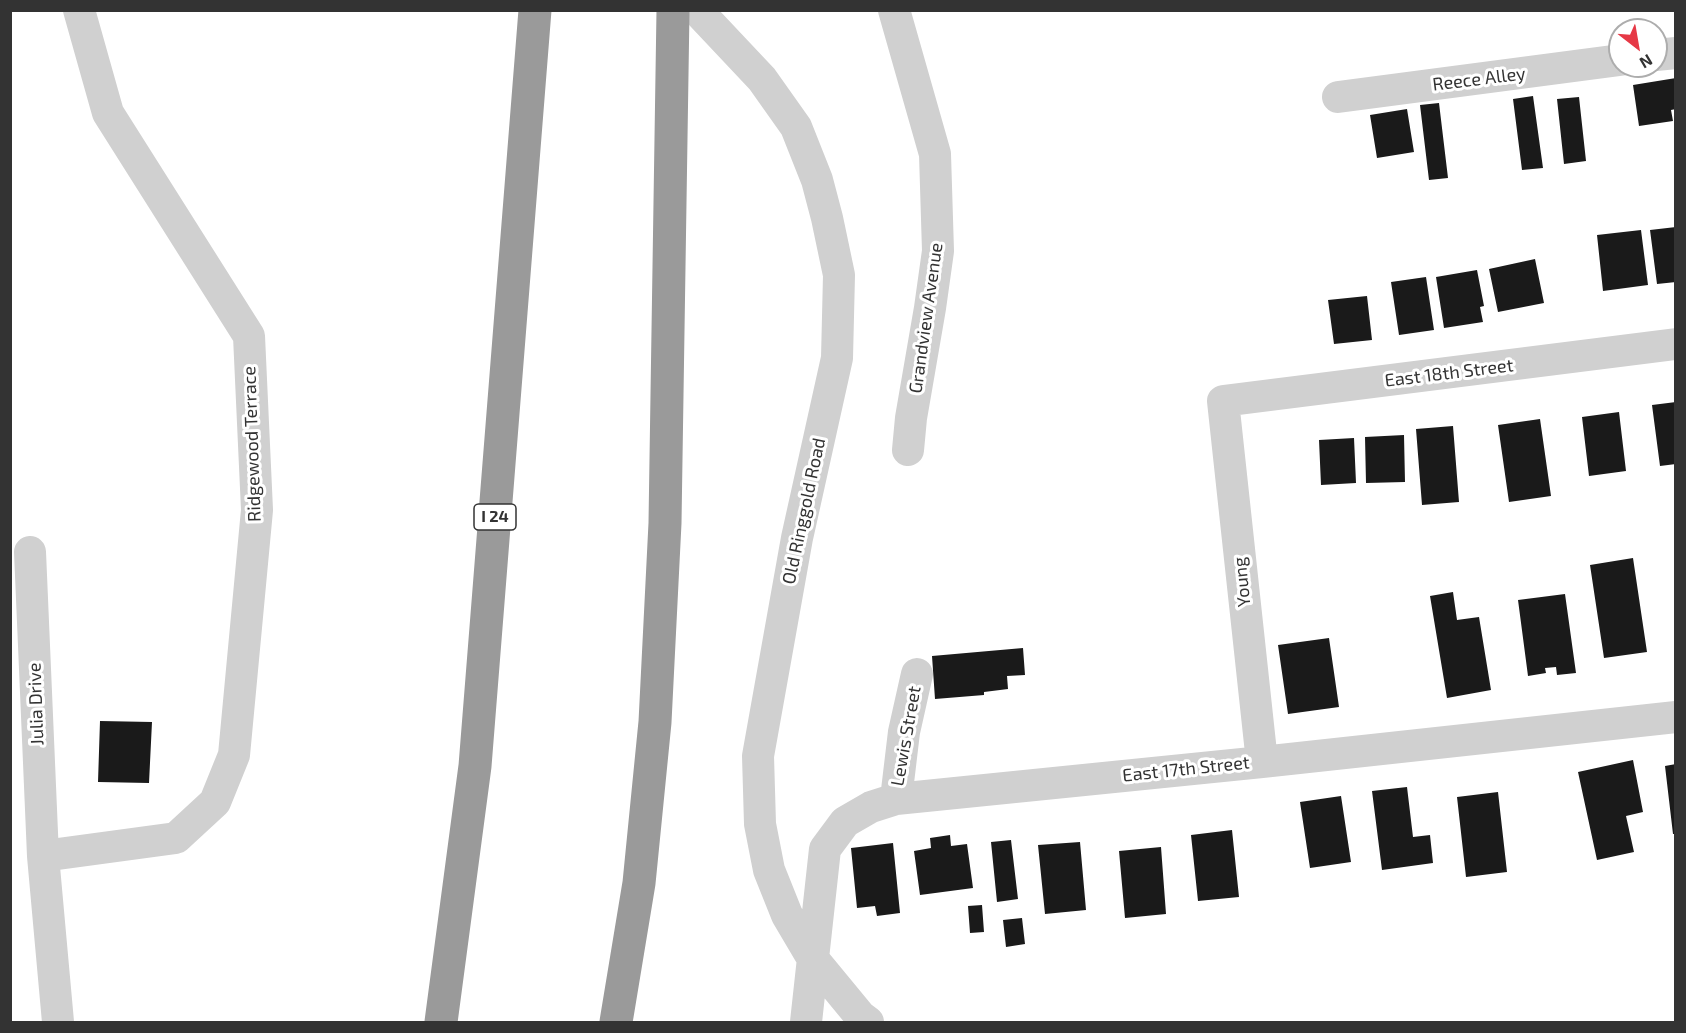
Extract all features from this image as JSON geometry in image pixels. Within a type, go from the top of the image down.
[{"type":"highway","name":"I 24","points":[[441,1023],[475,766],[535,10]]},
{"type":"highway","points":[[616,1023],[639,883],[655,722],[665,523],[673,10]]},
{"type":"street","name":"Ridgewood Terrace","points":[[43,856],[176,838],[215,802],[234,755],[257,510],[249,336],[108,113],[79,10]]},
{"type":"street","name":"Old Ringgold Road","points":[[697,10],[762,79],[796,127],[818,180],[839,275],[837,358],[797,538],[758,756],[760,824],[770,870],[787,915],[813,959],[868,1023]]},
{"type":"street","name":"Grandview Avenue","points":[[894,10],[935,154],[938,251],[911,418],[908,450]]},
{"type":"street","name":"Reece Alley","points":[[1338,97],[1608,62]]},
{"type":"street","name":"East 18th Street","points":[[1223,402],[1676,344]]},
{"type":"street","name":"Young","points":[[1223,402],[1262,762]]},
{"type":"street","name":"Julia Drive","points":[[30,552],[43,856],[58,1023]]},
{"type":"street","name":"Lewis Street","points":[[896,799],[904,732],[917,674]]},
{"type":"street","name":"East 17th Street","points":[[806,1023],[825,849],[845,822],[871,807],[896,799],[1676,717]]},
{"type":"building","points":[[1676,78],[1676,109],[1671,110],[1673,121],[1639,126],[1633,85]]},
{"type":"building","points":[[1533,96],[1543,168],[1522,170],[1513,99]]},
{"type":"building","points":[[1579,97],[1586,161],[1564,164],[1557,99]]},
{"type":"building","points":[[1439,103],[1448,178],[1429,180],[1420,105]]},
{"type":"building","points":[[1407,109],[1414,152],[1377,158],[1370,115]]},
{"type":"building","points":[[1676,227],[1676,282],[1657,284],[1650,230]]},
{"type":"building","points":[[1641,230],[1648,285],[1603,291],[1597,235]]},
{"type":"building","points":[[1535,259],[1544,303],[1498,312],[1489,269]]},
{"type":"building","points":[[1477,270],[1484,306],[1480,307],[1483,322],[1444,328],[1436,277]]},
{"type":"building","points":[[1426,277],[1434,330],[1399,335],[1391,282]]},
{"type":"building","points":[[1367,296],[1372,340],[1334,344],[1328,300]]},
{"type":"building","points":[[1676,402],[1676,464],[1660,466],[1652,405]]},
{"type":"building","points":[[1619,412],[1626,471],[1589,476],[1582,417]]},
{"type":"building","points":[[1540,419],[1551,496],[1509,502],[1498,425]]},
{"type":"building","points":[[1453,426],[1459,502],[1422,505],[1416,429]]},
{"type":"building","points":[[1404,435],[1405,482],[1366,483],[1365,437]]},
{"type":"building","points":[[1354,438],[1356,483],[1321,485],[1319,440]]},
{"type":"building","points":[[1633,558],[1647,652],[1604,658],[1590,565]]},
{"type":"building","points":[[1453,592],[1457,620],[1479,617],[1491,690],[1447,698],[1430,596]]},
{"type":"building","points":[[1565,594],[1576,673],[1557,675],[1556,667],[1545,668],[1546,673],[1528,676],[1518,600]]},
{"type":"building","points":[[1329,638],[1339,707],[1288,714],[1278,645]]},
{"type":"building","points":[[1023,648],[1025,675],[1007,676],[1008,689],[984,692],[984,695],[935,699],[932,656]]},
{"type":"building","points":[[100,721],[152,722],[149,783],[98,782]]},
{"type":"building","points":[[1633,760],[1643,812],[1626,816],[1634,852],[1597,860],[1578,772]]},
{"type":"building","points":[[1676,764],[1676,834],[1673,834],[1665,766]]},
{"type":"building","points":[[1407,787],[1413,837],[1430,835],[1433,863],[1382,870],[1372,791]]},
{"type":"building","points":[[1498,792],[1507,872],[1466,877],[1457,797]]},
{"type":"building","points":[[1341,796],[1351,862],[1310,868],[1300,802]]},
{"type":"building","points":[[1232,830],[1239,897],[1198,901],[1191,835]]},
{"type":"building","points":[[950,835],[951,846],[967,844],[973,888],[920,895],[914,851],[931,848],[930,838]]},
{"type":"building","points":[[1011,840],[1018,899],[997,902],[991,842]]},
{"type":"building","points":[[1080,842],[1086,910],[1045,914],[1038,845]]},
{"type":"building","points":[[893,843],[900,913],[877,916],[875,906],[857,908],[851,848]]},
{"type":"building","points":[[1161,847],[1166,914],[1125,918],[1119,851]]},
{"type":"building","points":[[982,905],[984,932],[970,933],[968,906]]},
{"type":"building","points":[[1022,918],[1025,944],[1006,947],[1003,920]]}]
